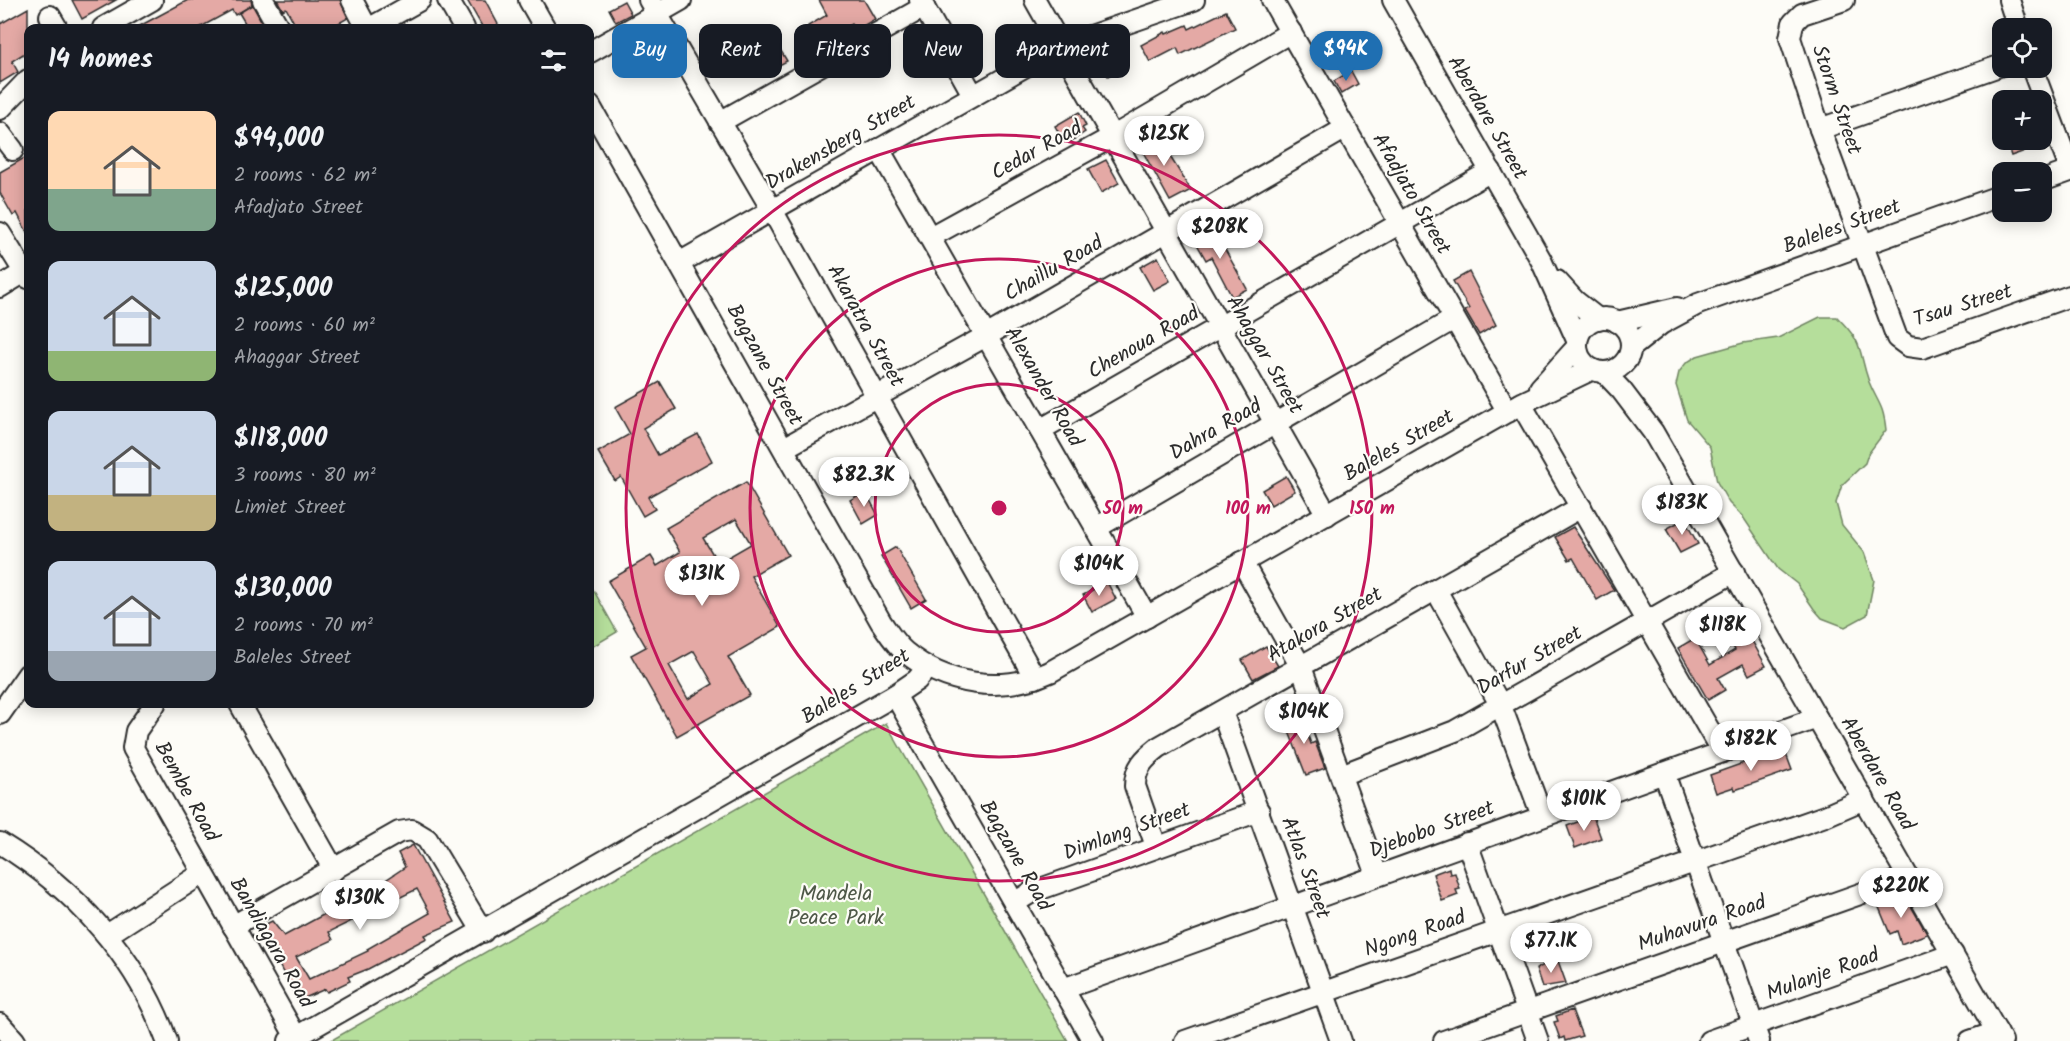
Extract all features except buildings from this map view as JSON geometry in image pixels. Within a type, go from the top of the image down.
[{"type":"street","points":[[110,24],[153,0]]},
{"type":"street","points":[[263,0],[277,24]]},
{"type":"street","points":[[352,0],[367,24]]},
{"type":"street","points":[[376,24],[420,0]]},
{"type":"street","points":[[448,0],[462,24]]},
{"type":"street","points":[[529,0],[543,24]]},
{"type":"street","points":[[594,49],[653,7],[681,0]]},
{"type":"street","name":"Ahaggar Street","points":[[1035,0],[1049,24]]},
{"type":"street","name":"Drakensberg Street","points":[[1125,24],[1194,0]]},
{"type":"street","name":"Afadjato Street","points":[[1272,0],[1454,319],[1517,406],[1581,507],[1722,752]]},
{"type":"street","name":"Aberdare Street","points":[[1393,0],[1541,260],[1577,343]]},
{"type":"street","name":"Storm Street","points":[[1844,0],[1802,15],[1793,23],[1790,33],[1820,129],[1862,246]]},
{"type":"street","points":[[2009,0],[2015,18]]},
{"type":"street","points":[[720,122],[922,3],[973,95]]},
{"type":"street","name":"Akaratra Street","points":[[653,7],[772,210],[1035,678]]},
{"type":"street","name":"Cedar Road","points":[[930,237],[1112,137],[1291,32]]},
{"type":"street","points":[[1820,129],[1992,69]]},
{"type":"street","name":"Drakensberg Street","points":[[679,263],[1004,78]]},
{"type":"street","name":"Ahaggar Street","points":[[1079,78],[1327,515]]},
{"type":"street","points":[[2036,78],[2070,170],[2052,177]]},
{"type":"street","points":[[0,109],[24,84]]},
{"type":"street","name":"Bagzane Street","points":[[594,113],[881,622],[902,650],[927,668]]},
{"type":"street","name":"Chaillu Road","points":[[784,448],[986,336],[1346,128]]},
{"type":"street","points":[[0,133],[13,150]]},
{"type":"street","name":"Alexander Road","points":[[879,149],[1147,617]]},
{"type":"street","name":"Chenoua Road","points":[[1040,430],[1491,171]]},
{"type":"street","name":"Baleles Street","points":[[1629,353],[1661,324],[1698,304],[1992,199]]},
{"type":"street","points":[[0,233],[24,269]]},
{"type":"street","name":"Tsau Street","points":[[1862,246],[1897,338],[1915,348],[1930,346],[2070,296]]},
{"type":"street","name":"Aberdare Street","points":[[1541,260],[1570,296],[1608,320]]},
{"type":"street","points":[[0,287],[24,275]]},
{"type":"street","name":"Baleles Street","points":[[1608,320],[1698,304]]},
{"type":"street","name":"Dahra Road","points":[[1096,528],[1454,319]]},
{"type":"street","points":[[1653,432],[1634,386],[1627,330],[1608,320],[1586,325],[1577,343],[1579,358],[1622,391],[1653,432],[1817,718]]},
{"type":"street","name":"Baleles Street","points":[[1517,406],[1547,381],[1577,343]]},
{"type":"street","points":[[1598,371],[1618,369],[1629,353]]},
{"type":"street","name":"Baleles Street","points":[[292,1039],[895,695],[917,680],[927,668],[958,681],[1003,684],[1035,678],[1147,617],[1517,406],[1598,371]]},
{"type":"street","name":"Atakora Street","points":[[1156,846],[1135,786],[1135,776],[1142,761],[1159,747],[1581,507]]},
{"type":"street","points":[[1242,562],[1301,667],[1377,875]]},
{"type":"street","name":"Darfur Street","points":[[1341,775],[1440,738],[1734,572]]},
{"type":"street","points":[[1436,590],[1500,706],[1542,816]]},
{"type":"street","points":[[4,701],[24,678]]},
{"type":"street","name":"Bagzane Road","points":[[895,695],[1093,1041]]},
{"type":"street","name":"Bembe Road","points":[[152,708],[135,731],[133,748],[203,873]]},
{"type":"street","points":[[242,708],[334,870]]},
{"type":"street","name":"Atlas Street","points":[[1222,712],[1341,1041]]},
{"type":"street","name":"Djebobo Street","points":[[1063,988],[1817,718]]},
{"type":"street","name":"Aberdare Road","points":[[1817,718],[1999,1036]]},
{"type":"street","points":[[1664,773],[1757,1033]]},
{"type":"street","name":"Ngong Road","points":[[1185,1041],[1825,816],[1864,799]]},
{"type":"street","name":"Dimlang Street","points":[[1014,903],[1032,892],[1259,811]]},
{"type":"street","points":[[233,926],[399,832],[417,832],[427,838],[483,932]]},
{"type":"street","points":[[0,843],[43,872],[66,891],[107,935],[144,990],[167,1041]]},
{"type":"street","points":[[1467,843],[1538,1041]]},
{"type":"street","points":[[107,935],[203,873]]},
{"type":"street","name":"Bandiagara Road","points":[[203,873],[292,1039]]},
{"type":"street","name":"Muhavura Road","points":[[1444,1041],[1908,877]]},
{"type":"street","name":"Mulanje Road","points":[[1709,1041],[1757,1033],[1953,954]]},
{"type":"street","points":[[0,1024],[15,1041]]},
{"type":"street","points":[[1970,1041],[1999,1036]]},
{"type":"green space","points":[[1820,317],[1837,317],[1857,341],[1869,382],[1882,409],[1886,430],[1868,454],[1865,463],[1842,485],[1836,503],[1842,525],[1864,552],[1874,580],[1867,615],[1845,627],[1822,618],[1797,584],[1778,569],[1743,517],[1729,503],[1717,482],[1710,447],[1687,420],[1676,385],[1679,372],[1686,363],[1697,356],[1743,343],[1778,338]]},
{"type":"green space","points":[[594,591],[617,632],[594,646]]},
{"type":"green space","name":"Mandela Peace Park","points":[[886,723],[1068,1041],[330,1041]]}]
